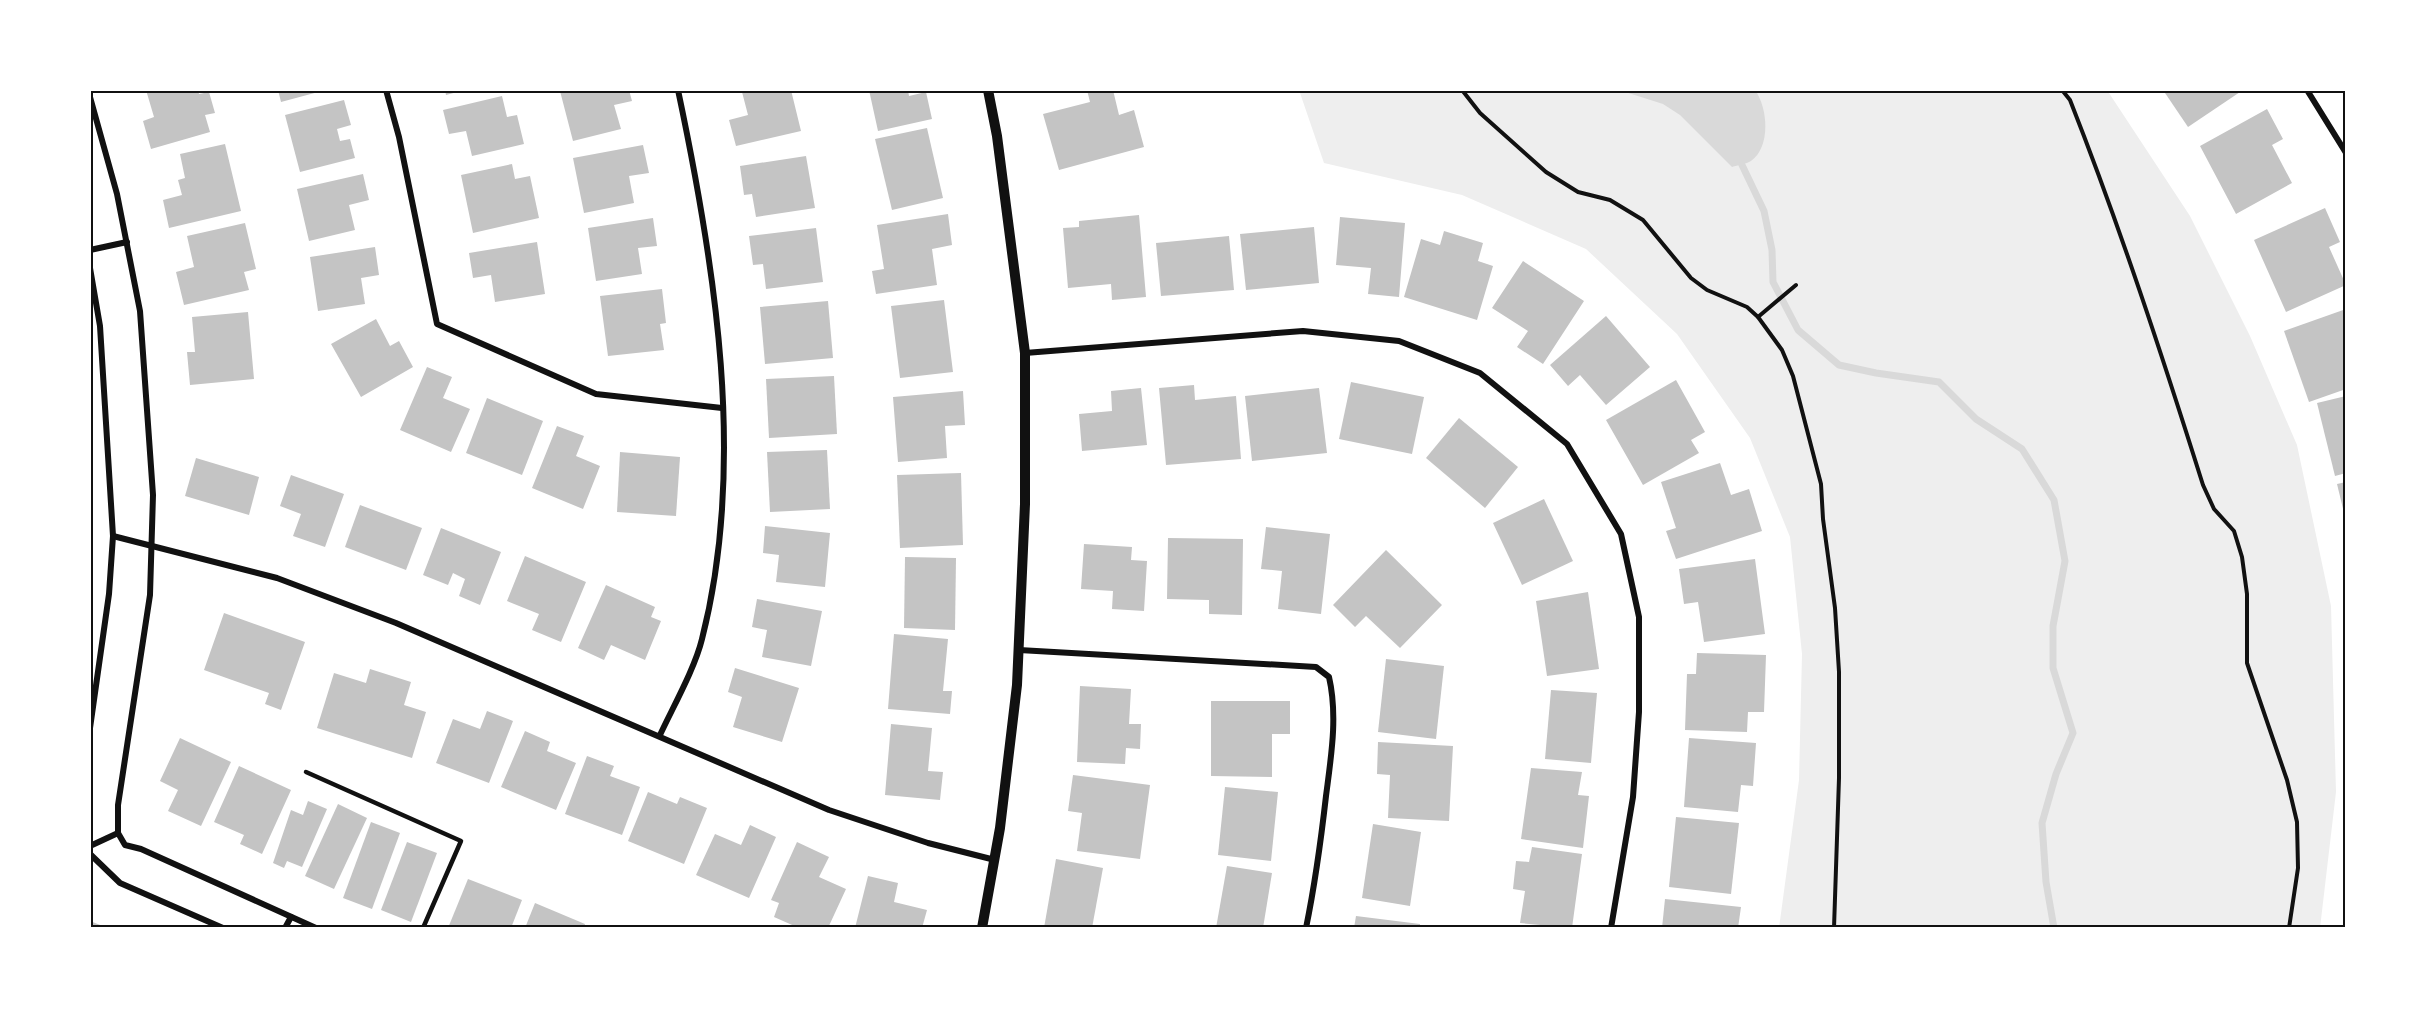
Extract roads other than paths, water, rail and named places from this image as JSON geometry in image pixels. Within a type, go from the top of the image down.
[{"type":"street","points":[[386,90],[399,137],[436,324],[596,394],[722,408]]},
{"type":"street","points":[[660,735],[702,641],[715,567],[725,470],[717,327],[704,226],[678,90]]},
{"type":"street","points":[[982,928],[995,860],[1009,758],[1019,650],[1025,504],[1025,353],[997,136],[988,90]]},
{"type":"street","points":[[2307,90],[2346,153]]},
{"type":"street","points":[[90,97],[117,194],[140,311],[153,495],[150,595],[118,805],[118,833],[125,845],[141,849],[316,928]]},
{"type":"street","points":[[90,250],[127,242]]},
{"type":"street","points":[[90,268],[100,327],[113,536],[109,594],[90,728]]},
{"type":"street","points":[[1025,353],[1303,331],[1399,341],[1480,373],[1568,444],[1621,534],[1639,617],[1639,712],[1633,797],[1611,928]]},
{"type":"street","points":[[113,536],[277,578],[396,623],[660,735],[829,810],[928,843],[995,860]]},
{"type":"street","points":[[1019,650],[1316,667],[1329,677],[1334,697],[1332,750],[1315,884],[1306,928]]},
{"type":"street","points":[[90,846],[118,833]]},
{"type":"street","points":[[90,854],[120,883],[223,928]]},
{"type":"street","points":[[285,928],[291,917]]},
{"type":"lane","points":[[306,772],[461,841],[423,928]]},
{"type":"waterway","points":[[1742,165],[1764,211],[1772,250],[1773,282],[1798,330],[1839,365],[1939,382],[1976,419],[2022,449],[2054,500],[2065,561],[2053,626],[2053,668],[2073,733],[2056,774],[2042,823],[2046,882],[2054,928]]}]
